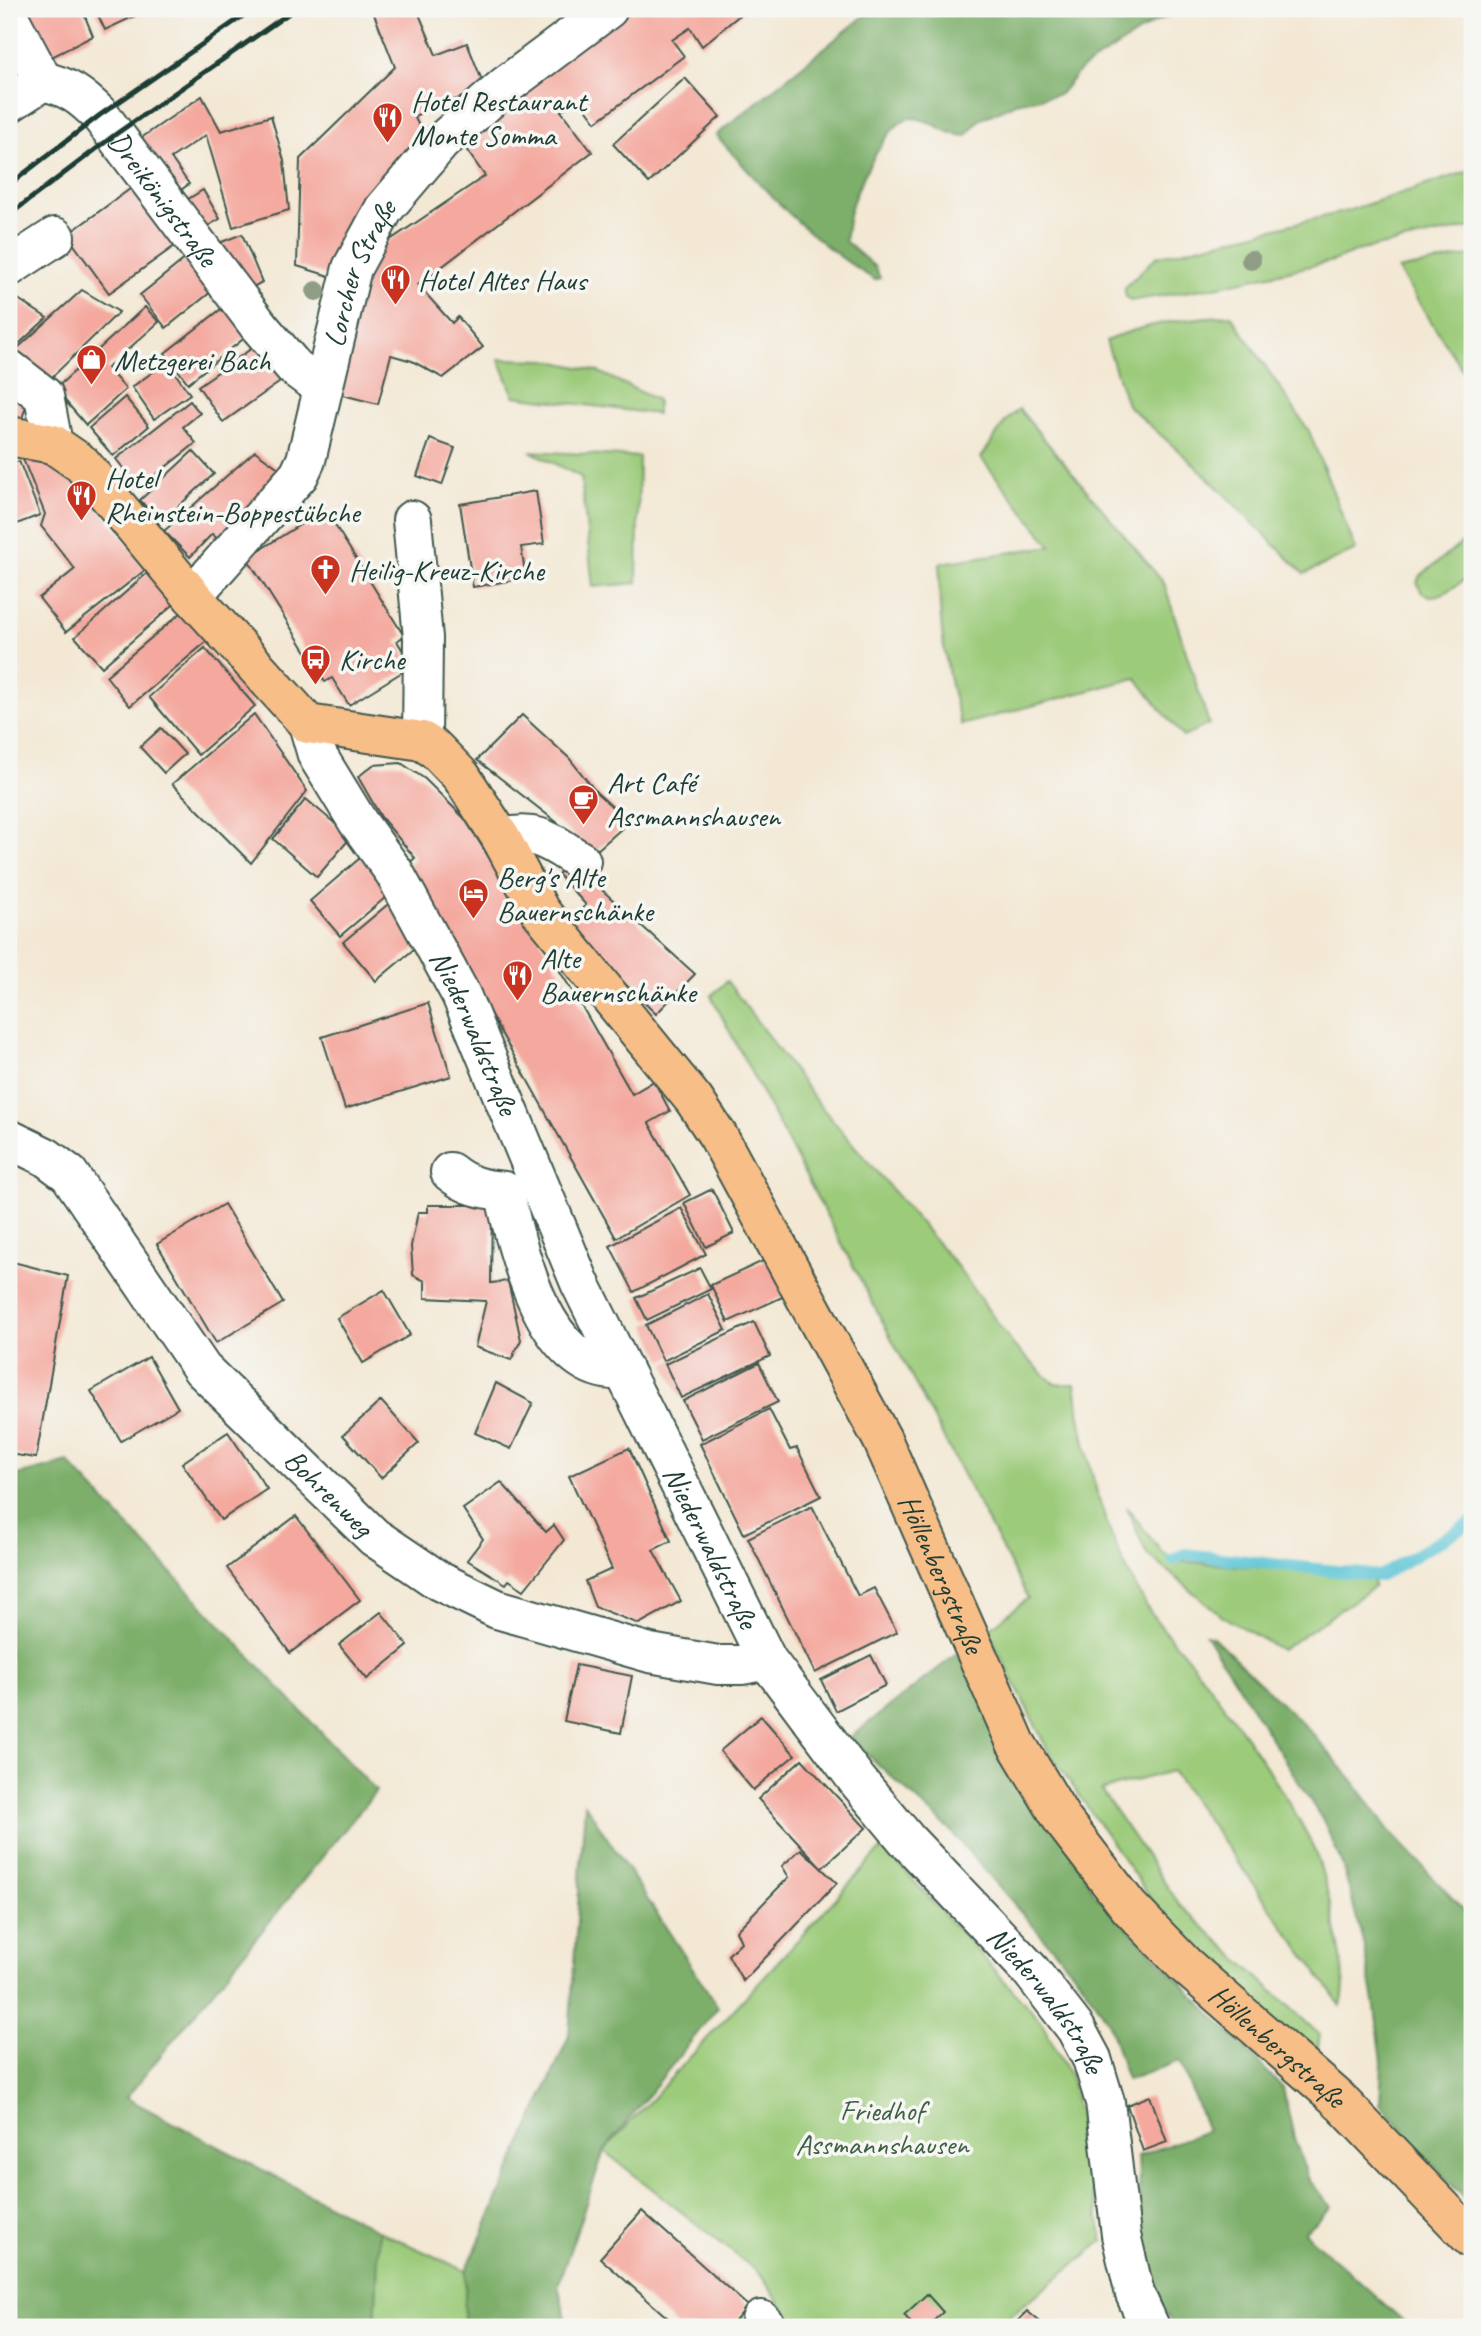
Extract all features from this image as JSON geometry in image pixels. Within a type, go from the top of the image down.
[{"type":"main road","points":[[9,436],[53,444],[82,464],[192,596],[308,724],[422,741]]},
{"type":"main road","name":"Höllenbergstraße","points":[[422,741],[461,776],[501,838],[540,911],[694,1100],[718,1136],[882,1439],[1016,1742],[1063,1821],[1129,1907],[1185,1965],[1336,2097],[1472,2239]]},
{"type":"street","name":"Lorcher Straße","points":[[192,596],[299,475],[312,438],[322,383],[352,268],[384,209],[441,142],[505,86],[608,9]]},
{"type":"street","points":[[9,17],[43,81],[9,103]]},
{"type":"street","name":"Dreikönigstraße","points":[[43,81],[65,86],[78,94],[100,115],[196,244],[294,368],[322,383]]},
{"type":"street","points":[[9,267],[55,237]]},
{"type":"street","points":[[9,369],[44,396],[53,444]]},
{"type":"street","points":[[412,520],[423,638],[422,741]]},
{"type":"street","name":"Niederwaldstraße","points":[[308,724],[317,755],[358,822],[394,872],[456,984],[580,1283],[767,1660],[842,1761],[907,1840],[1031,1971],[1071,2020],[1092,2059],[1105,2102],[1121,2235],[1135,2294],[1150,2327]]},
{"type":"street","points":[[501,838],[520,833],[538,835],[581,860]]},
{"type":"street","name":"Bohrenweg","points":[[9,1139],[46,1157],[69,1174],[202,1369],[374,1537],[439,1581],[497,1609],[650,1653],[718,1665],[743,1665],[767,1660]]},
{"type":"street","points":[[450,1172],[471,1185],[504,1191],[526,1273],[543,1315],[575,1353],[596,1368],[624,1370]]},
{"type":"green space","points":[[873,9],[1184,9],[1155,22],[1080,70],[1060,94],[1016,103],[979,120],[966,136],[951,133],[919,119],[903,121],[876,154],[849,213],[845,241],[875,267],[880,278],[875,280],[809,232],[771,196],[716,135]]},
{"type":"green space","points":[[1472,170],[1472,227],[1360,250],[1333,261],[1220,286],[1130,301],[1125,295],[1125,287],[1156,257],[1347,211]]},
{"type":"green space","points":[[1472,255],[1472,385],[1398,270]]},
{"type":"green space","points":[[1231,315],[1309,431],[1356,550],[1304,574],[1198,468],[1127,405],[1106,341],[1151,325]]},
{"type":"green space","points":[[499,359],[546,360],[597,371],[657,400],[657,414],[514,396]]},
{"type":"green space","points":[[1019,409],[1164,583],[1209,724],[1183,737],[1136,678],[961,725],[944,645],[940,563],[1051,546],[981,458],[1005,422]]},
{"type":"green space","points":[[530,451],[639,457],[637,583],[593,587],[581,477]]},
{"type":"green space","points":[[1472,535],[1472,574],[1442,594],[1428,596],[1422,593],[1417,582],[1420,576]]},
{"type":"green space","points":[[727,981],[817,1102],[957,1266],[1014,1346],[1050,1380],[1057,1384],[1075,1384],[1085,1443],[1099,1499],[1131,1579],[1164,1631],[1199,1672],[1258,1754],[1315,1851],[1328,1894],[1341,1956],[1344,1987],[1341,2006],[1172,1771],[1101,1790],[1180,1905],[1320,2035],[1318,2047],[1310,2049],[1300,2046],[1163,1916],[1047,1749],[988,1630],[1028,1598],[711,996]]},
{"type":"green space","points":[[68,1462],[376,1791],[126,2098],[379,2231],[375,2327],[9,2327],[9,1477]]},
{"type":"green space","points":[[1127,1507],[1161,1551],[1176,1561],[1355,1575],[1373,1580],[1374,1587],[1281,1650],[1222,1616],[1146,1553]]},
{"type":"green space","points":[[1206,1635],[1213,1637],[1312,1733],[1353,1781],[1391,1833],[1472,1919],[1472,2208],[1380,2104],[1382,2062],[1375,2007],[1364,1946],[1343,1866],[1325,1824]]},
{"type":"green space","points":[[958,1653],[1095,1894],[1283,2088],[1294,2138],[1309,2180],[1331,2207],[1304,2232],[1410,2327],[1174,2327],[1152,2289],[1142,2236],[1138,2156],[1207,2131],[1180,2061],[1127,2080],[1109,2024],[1082,1982],[949,1829],[849,1738]]},
{"type":"green space","points":[[585,1804],[718,2007],[604,2151],[558,2285],[568,2327],[464,2327],[466,2271],[569,2036]]},
{"type":"green space","name":"Friedhof Assmannshausen","points":[[883,1847],[1040,2020],[1071,2077],[1103,2241],[996,2327],[797,2327],[759,2273],[604,2151]]},
{"type":"green space","points":[[379,2231],[466,2271],[464,2327],[375,2327]]},
{"type":"building","points":[[17,9],[82,9],[93,36],[44,61]]},
{"type":"building","points":[[95,9],[137,9],[139,14],[105,30]]},
{"type":"building","points":[[372,9],[417,9],[436,55],[467,43],[485,88],[414,116],[422,132],[359,213],[342,280],[297,266],[300,159],[395,67]]},
{"type":"building","points":[[625,9],[747,9],[702,46],[690,28],[672,40],[684,56],[596,122],[579,99],[561,111],[592,152],[418,285],[452,323],[458,317],[483,347],[443,378],[412,361],[391,355],[378,404],[331,392],[345,343],[380,247],[485,176],[456,135]]},
{"type":"building","points":[[685,78],[720,117],[649,183],[613,144]]},
{"type":"building","points":[[202,96],[221,131],[271,116],[284,161],[289,210],[233,227],[206,135],[171,158],[189,184],[170,198],[141,138]]},
{"type":"building","points":[[141,181],[183,240],[109,293],[67,235]]},
{"type":"building","points":[[203,190],[220,219],[197,232],[180,204]]},
{"type":"building","points":[[242,234],[262,282],[242,293],[204,249]]},
{"type":"building","points":[[186,258],[212,291],[166,328],[140,295]]},
{"type":"building","points":[[82,290],[119,312],[43,386],[9,356]]},
{"type":"building","points":[[9,293],[47,318],[9,353]]},
{"type":"building","points":[[225,306],[247,336],[188,383],[165,353]]},
{"type":"building","points":[[145,307],[159,322],[107,368],[126,389],[86,425],[55,389]]},
{"type":"building","points":[[258,344],[283,380],[223,422],[198,386]]},
{"type":"building","points":[[167,362],[190,394],[154,419],[132,387]]},
{"type":"building","points":[[9,381],[31,392],[20,424],[9,423]]},
{"type":"building","points":[[125,397],[149,426],[113,456],[89,428]]},
{"type":"building","points":[[190,401],[200,413],[183,427],[196,443],[139,488],[116,459]]},
{"type":"building","points":[[430,439],[455,448],[442,485],[417,476]]},
{"type":"building","points":[[193,451],[214,474],[160,523],[140,500]]},
{"type":"building","points":[[255,451],[284,472],[221,543],[212,534],[190,557],[164,531]]},
{"type":"building","points":[[23,459],[60,463],[149,567],[66,632],[39,598],[75,569],[41,526],[45,514]]},
{"type":"building","points":[[19,461],[40,515],[9,527],[9,465]]},
{"type":"building","points":[[536,491],[544,544],[521,547],[526,578],[473,587],[460,504]]},
{"type":"building","name":"Heilig-Kreuz-Kirche","points":[[325,509],[404,636],[397,641],[412,666],[349,705],[332,678],[325,682],[247,558]]},
{"type":"building","points":[[153,568],[180,599],[102,667],[75,637]]},
{"type":"building","points":[[188,607],[212,637],[130,706],[106,676]]},
{"type":"building","points":[[205,648],[255,706],[198,755],[149,697]]},
{"type":"building","points":[[254,714],[307,791],[251,863],[172,784]]},
{"type":"building","points":[[522,715],[569,758],[597,793],[629,822],[595,852],[477,760]]},
{"type":"building","points":[[161,728],[185,754],[164,773],[140,747]]},
{"type":"building","points":[[401,763],[425,779],[465,819],[584,1010],[632,1094],[654,1081],[670,1111],[649,1123],[690,1195],[616,1238],[407,865],[415,858],[381,817],[358,777],[373,765]]},
{"type":"building","points":[[306,799],[351,837],[317,877],[273,839]]},
{"type":"building","points":[[367,852],[398,887],[340,936],[310,901]]},
{"type":"building","points":[[574,860],[602,890],[695,974],[656,1014],[564,925],[586,905],[558,874]]},
{"type":"building","points":[[393,900],[426,939],[376,981],[343,942]]},
{"type":"building","points":[[428,1003],[451,1076],[345,1109],[322,1037]]},
{"type":"building","points":[[712,1189],[734,1233],[706,1247],[684,1203]]},
{"type":"building","points":[[224,1204],[283,1303],[216,1343],[157,1244]]},
{"type":"building","points":[[428,1205],[492,1205],[491,1283],[508,1281],[521,1340],[511,1360],[475,1347],[486,1301],[425,1298],[425,1281],[413,1275],[411,1246],[418,1212],[428,1212]]},
{"type":"building","points":[[681,1208],[706,1254],[634,1292],[610,1246]]},
{"type":"building","points":[[774,1256],[791,1293],[728,1322],[711,1285]]},
{"type":"building","points":[[9,1261],[68,1276],[36,1458],[9,1454]]},
{"type":"building","points":[[700,1268],[711,1289],[647,1320],[636,1298]]},
{"type":"building","points":[[384,1290],[410,1335],[363,1363],[337,1318]]},
{"type":"building","points":[[708,1294],[726,1330],[663,1361],[646,1325]]},
{"type":"building","points":[[754,1322],[770,1356],[681,1398],[665,1364]]},
{"type":"building","points":[[149,1357],[178,1408],[121,1441],[91,1391]]},
{"type":"building","points":[[759,1363],[778,1402],[702,1439],[683,1401]]},
{"type":"building","points":[[496,1383],[533,1403],[511,1449],[475,1433]]},
{"type":"building","points":[[381,1401],[419,1443],[381,1478],[343,1435]]},
{"type":"building","points":[[769,1409],[790,1450],[797,1448],[821,1496],[744,1534],[700,1444]]},
{"type":"building","points":[[228,1432],[267,1489],[221,1520],[182,1463]]},
{"type":"building","points":[[629,1448],[671,1541],[653,1550],[681,1601],[639,1624],[595,1607],[585,1581],[612,1569],[569,1476]]},
{"type":"building","points":[[501,1482],[546,1532],[554,1525],[564,1540],[524,1590],[509,1580],[506,1584],[467,1560],[483,1539],[463,1509]]},
{"type":"building","points":[[812,1506],[858,1596],[874,1588],[897,1632],[815,1673],[748,1538]]},
{"type":"building","points":[[296,1516],[360,1600],[290,1653],[227,1568]]},
{"type":"building","points":[[381,1612],[408,1646],[367,1679],[339,1645]]},
{"type":"building","points":[[871,1655],[886,1685],[836,1711],[821,1680]]},
{"type":"building","points":[[576,1665],[632,1676],[621,1733],[564,1721]]},
{"type":"building","points":[[761,1716],[795,1755],[753,1790],[720,1751]]},
{"type":"building","points":[[802,1759],[866,1828],[822,1868],[758,1799]]},
{"type":"building","points":[[801,1849],[837,1883],[743,1981],[728,1955],[741,1942],[736,1931],[789,1877],[782,1866]]},
{"type":"building","points":[[1150,2096],[1167,2142],[1143,2151],[1127,2105]]},
{"type":"building","points":[[642,2211],[748,2306],[730,2327],[678,2327],[600,2258]]},
{"type":"building","points":[[927,2294],[943,2312],[927,2327],[915,2327],[904,2315]]},
{"type":"building","points":[[1027,2311],[1046,2327],[1012,2327]]},
{"type":"waterway","points":[[1173,1560],[1185,1554],[1380,1576],[1472,1522]]},
{"type":"railway","points":[[9,185],[100,115],[253,9]]},
{"type":"railway","points":[[9,215],[116,134],[295,9]]},
{"type":"place","name":"Hotel Restaurant Monte Somma","points":[[388,145]]},
{"type":"place","name":"Hotel Altes Haus","points":[[395,307]]},
{"type":"place","name":"Metzgerei Bach","points":[[91,387]]},
{"type":"place","name":"Hotel Rheinstein-Boppestübche","points":[[82,522]]},
{"type":"place","name":"Heilig-Kreuz-Kirche","points":[[326,597]]},
{"type":"place","name":"Kirche","points":[[316,686]]},
{"type":"place","name":"Art Café Assmannshausen","points":[[584,826]]},
{"type":"place","name":"Berg's Alte Bauernschänke","points":[[474,921]]},
{"type":"place","name":"Alte Bauernschänke","points":[[517,1002]]}]
